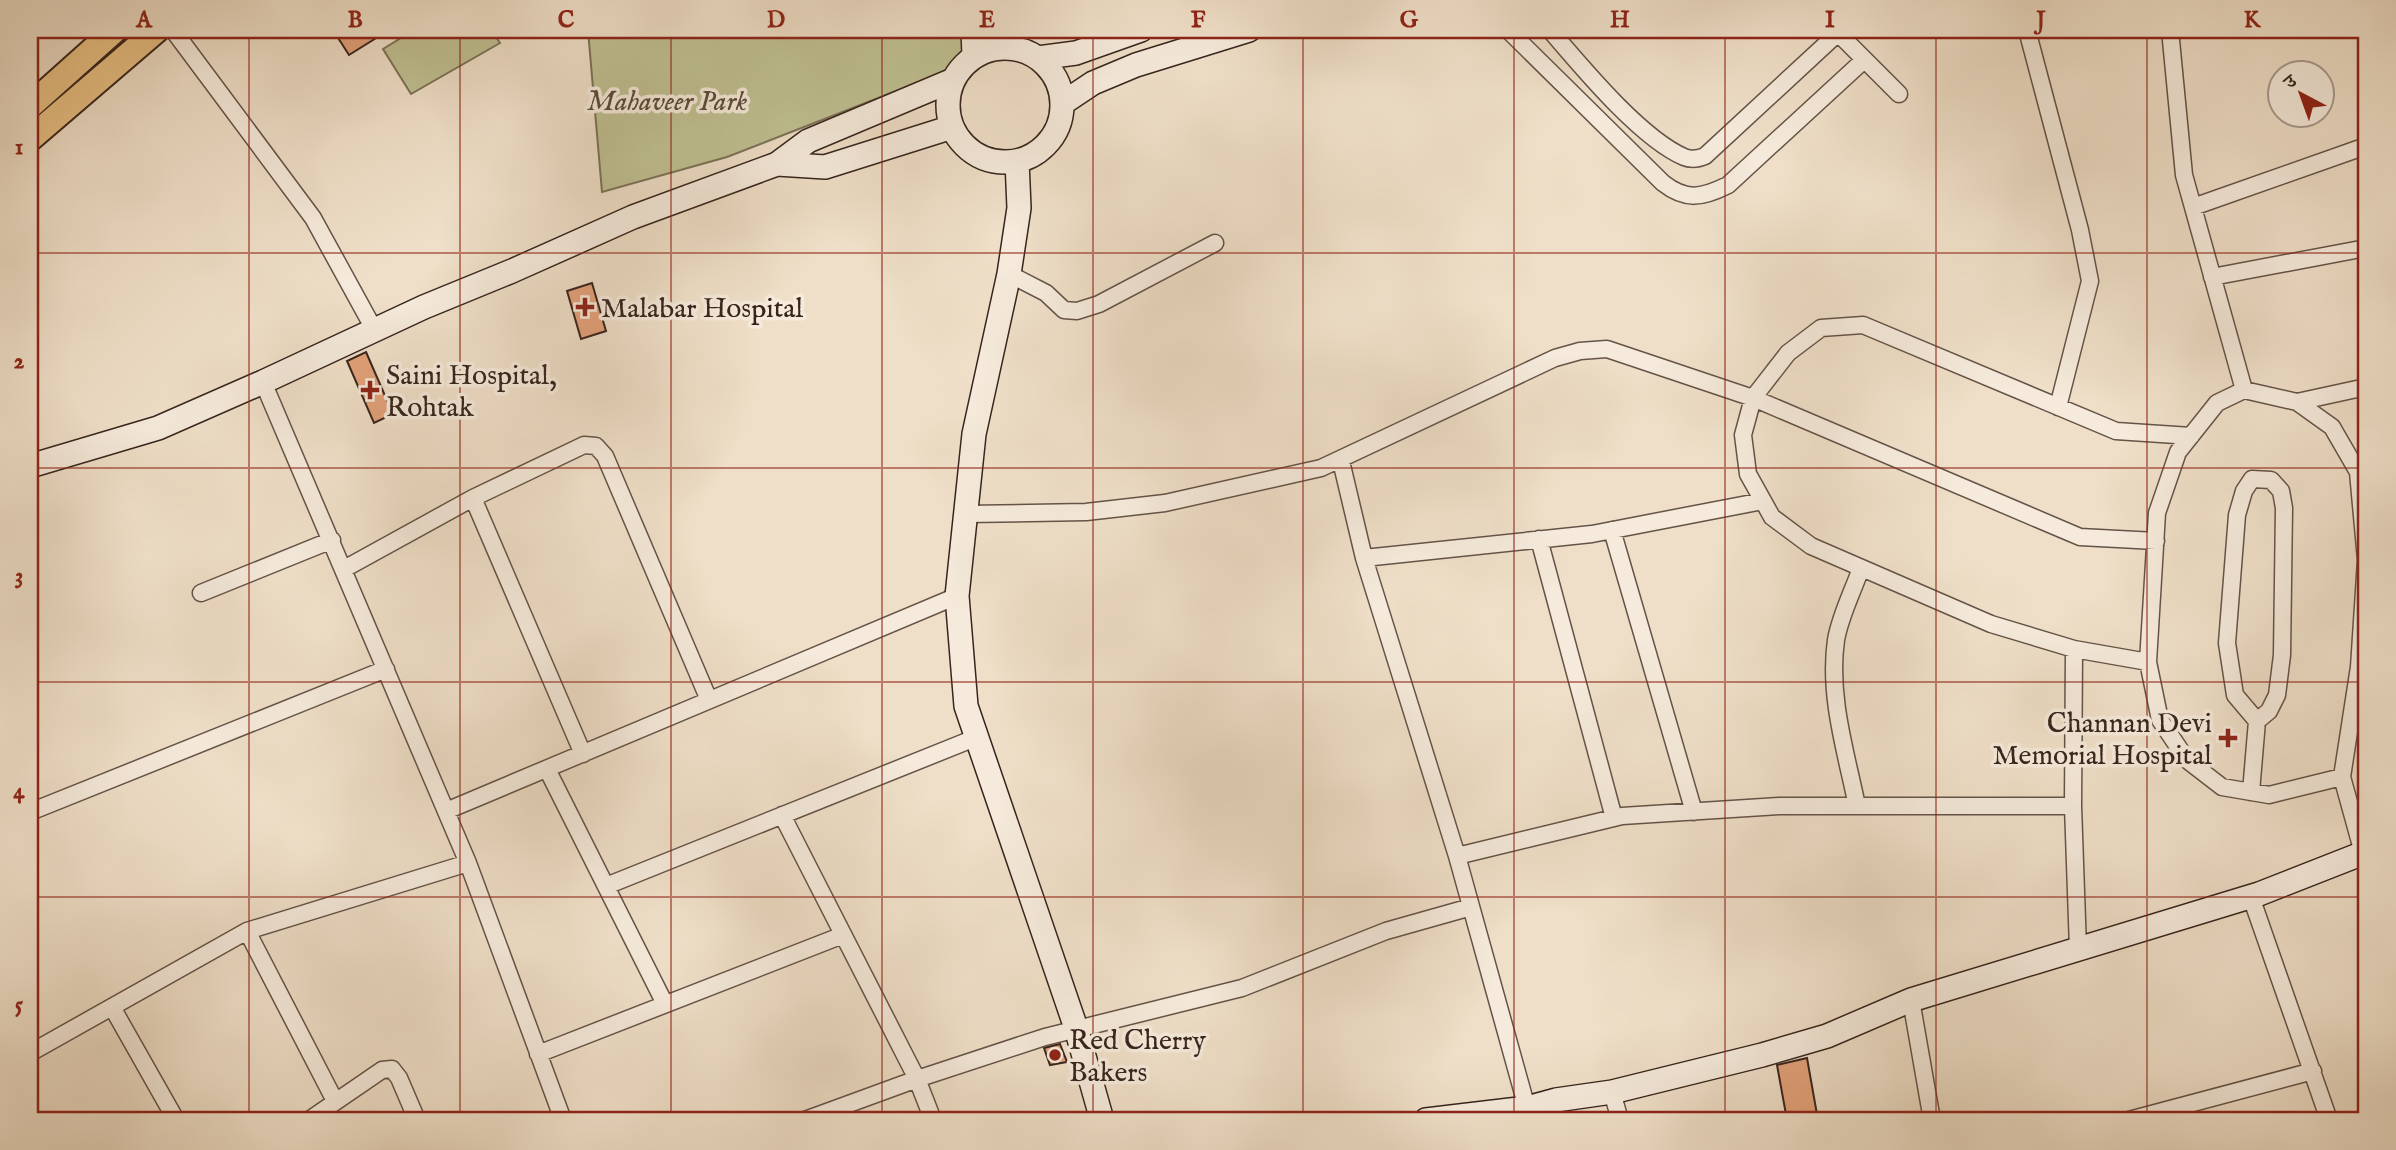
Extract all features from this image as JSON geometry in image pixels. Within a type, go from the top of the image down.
[{"type":"main road","points":[[30,106],[115,30]]},
{"type":"main road","points":[[30,120],[134,30]]},
{"type":"main road","points":[[30,139],[156,30]]},
{"type":"street","points":[[173,30],[313,218],[375,331]]},
{"type":"street","points":[[973,30],[974,56]]},
{"type":"street","points":[[953,80],[947,104],[952,127],[967,149],[990,161],[1017,161],[1041,150],[1058,129],[1063,103],[1059,84],[1050,68],[1031,54],[1013,30]]},
{"type":"street","points":[[30,466],[158,428],[424,307],[633,217],[777,164],[808,141],[953,80],[974,56],[991,49],[1009,47],[1031,54],[1076,53],[1142,30]]},
{"type":"street","points":[[1063,103],[1093,83],[1136,65],[1250,30]]},
{"type":"street","points":[[1508,30],[1663,183],[1675,192],[1694,197],[1712,193],[1728,185],[1864,60]]},
{"type":"street","points":[[1550,30],[1627,113],[1657,139],[1685,158],[1705,156],[1837,31],[1899,94]]},
{"type":"street","points":[[2027,30],[2080,230],[2090,281],[2058,407]]},
{"type":"street","points":[[2170,30],[2184,175],[2244,390]]},
{"type":"street","points":[[777,164],[825,167],[952,127]]},
{"type":"street","points":[[2193,207],[2366,146]]},
{"type":"street","points":[[1017,161],[1019,208],[1009,274],[974,434],[957,596],[966,706],[1076,1028],[1102,1120]]},
{"type":"street","points":[[1009,274],[1046,293],[1064,310],[1077,311],[1099,304],[1215,243]]},
{"type":"street","points":[[2212,277],[2366,248]]},
{"type":"street","points":[[2148,662],[2074,649],[1991,624],[1811,546],[1772,517],[1748,474],[1743,435],[1753,398],[1788,353],[1821,328],[1863,325],[2116,431],[2191,436]]},
{"type":"street","points":[[966,514],[1086,512],[1165,503],[1321,468],[1555,358],[1596,348],[1607,349],[1753,398],[2080,537],[2156,541]]},
{"type":"street","points":[[262,382],[332,540],[468,863],[563,1120]]},
{"type":"street","points":[[2297,402],[2366,387]]},
{"type":"street","points":[[1426,1120],[1527,1108],[1556,1100],[1612,1092],[1762,1055],[1827,1035],[1911,1000],[2251,897],[2365,853],[2342,777],[2364,623],[2364,506],[2358,472],[2332,427],[2297,402],[2244,390],[2217,403],[2178,452],[2157,513],[2148,662],[2160,720],[2187,760],[2222,787],[2269,795],[2342,777]]},
{"type":"street","points":[[344,569],[473,498],[584,445],[596,446],[600,449],[709,701]]},
{"type":"street","points":[[1340,461],[1364,558],[1457,856],[1527,1108]]},
{"type":"street","points":[[2251,792],[2257,721],[2235,695],[2227,643],[2237,515],[2244,491],[2252,479],[2271,480],[2281,491],[2284,508],[2282,655],[2277,695],[2269,711],[2257,721]]},
{"type":"street","points":[[473,498],[583,754]]},
{"type":"street","points":[[1364,558],[1612,530],[1763,502]]},
{"type":"street","points":[[1612,530],[1694,812]]},
{"type":"street","points":[[1539,539],[1614,818]]},
{"type":"street","points":[[201,593],[332,540]]},
{"type":"street","points":[[1857,806],[1835,701],[1833,669],[1836,637],[1861,568]]},
{"type":"street","points":[[446,811],[957,596]]},
{"type":"street","points":[[2074,649],[2073,806],[2078,949]]},
{"type":"street","points":[[30,812],[386,669]]},
{"type":"street","points":[[606,886],[975,738]]},
{"type":"street","points":[[547,769],[665,1004]]},
{"type":"street","points":[[1457,856],[1614,818],[1779,806],[2073,806]]},
{"type":"street","points":[[782,815],[917,1079],[933,1120]]},
{"type":"street","points":[[30,1053],[247,931],[468,863]]},
{"type":"street","points":[[2251,897],[2329,1120]]},
{"type":"street","points":[[804,1120],[917,1079],[1076,1028],[1242,988],[1386,931],[1471,907]]},
{"type":"street","points":[[247,931],[335,1101]]},
{"type":"street","points":[[538,1054],[844,935]]},
{"type":"street","points":[[1911,1000],[1933,1120]]},
{"type":"street","points":[[112,1007],[176,1120]]},
{"type":"street","points":[[309,1120],[382,1070],[392,1069],[399,1078],[417,1120]]},
{"type":"street","points":[[2129,1120],[2313,1071]]},
{"type":"street","points":[[1612,1092],[1620,1120]]},
{"type":"green space","points":[[414,30],[491,30],[500,43],[411,94],[383,49]]},
{"type":"green space","name":"Mahaveer Park","points":[[588,30],[963,30],[968,42],[950,70],[727,157],[602,192]]},
{"type":"building","points":[[333,30],[389,30],[349,55]]},
{"type":"building","points":[[592,283],[606,331],[581,339],[567,291]]},
{"type":"building","points":[[366,352],[393,414],[374,423],[347,361]]},
{"type":"building","name":"Red Cherry Bakers","points":[[1060,1044],[1067,1062],[1050,1065],[1044,1048]]},
{"type":"building","points":[[1807,1058],[1818,1120],[1787,1120],[1777,1065]]},
{"type":"place","name":"Malabar Hospital","points":[[585,307]]},
{"type":"place","name":"Saini Hospital, Rohtak","points":[[370,390]]},
{"type":"place","name":"Channan Devi Memorial Hospital","points":[[2228,738]]},
{"type":"place","name":"Red Cherry Bakers","points":[[1055,1055]]}]
